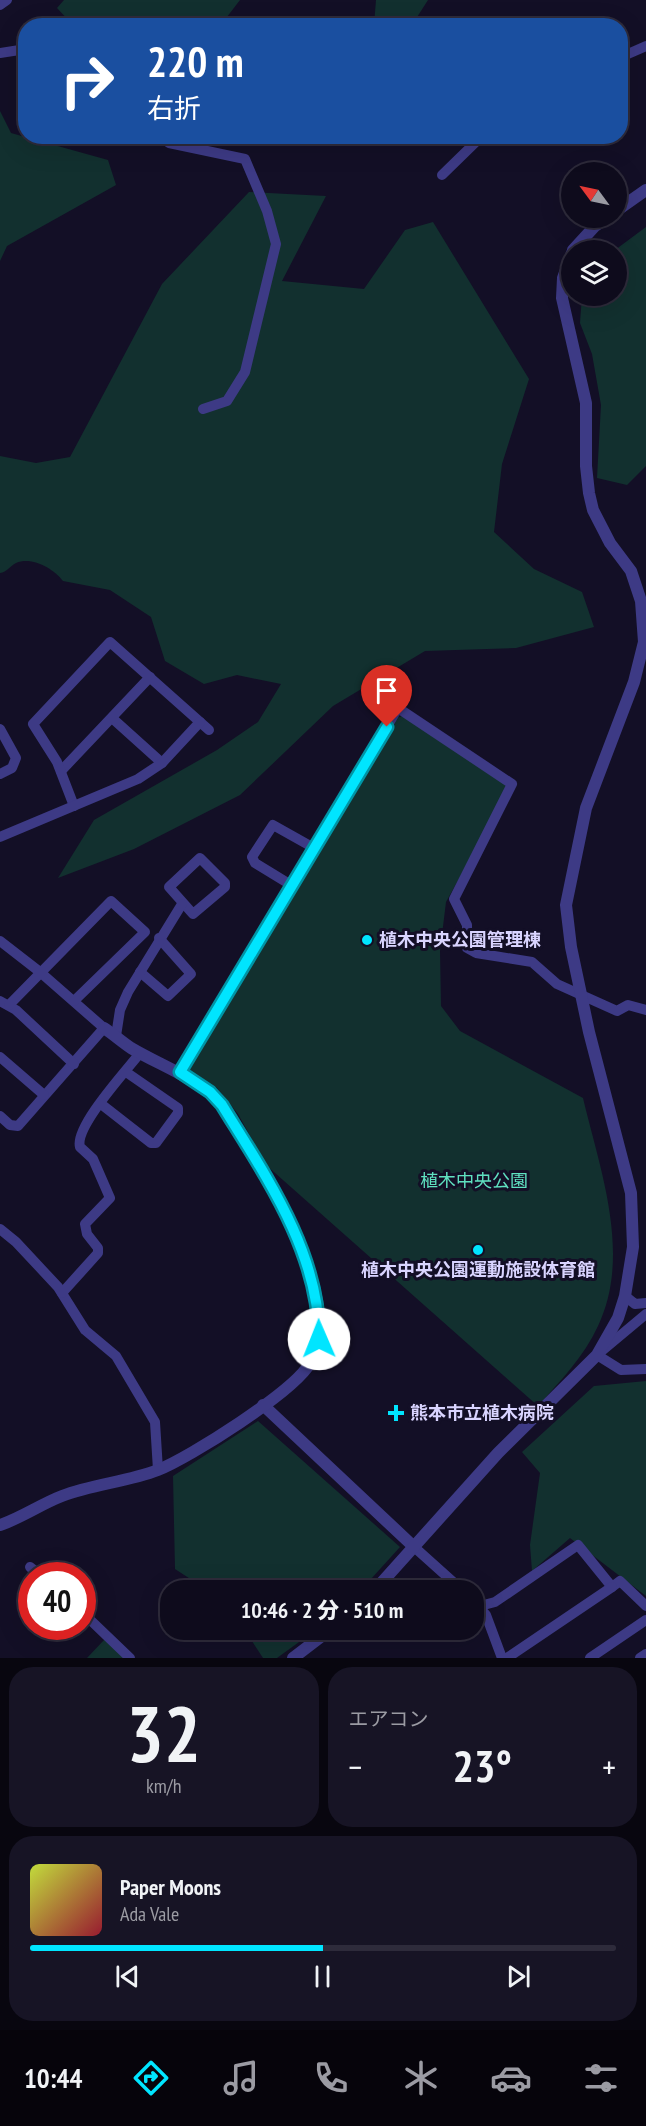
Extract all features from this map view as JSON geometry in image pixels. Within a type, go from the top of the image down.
[{"type":"street","points":[[0,5],[7,0]]},
{"type":"street","points":[[628,54],[646,46]]},
{"type":"street","points":[[0,53],[18,50]]},
{"type":"street","points":[[174,144],[245,159],[267,211],[276,244],[245,372],[227,401],[203,409]]},
{"type":"street","points":[[442,175],[474,144]]},
{"type":"street","points":[[627,203],[646,190]]},
{"type":"street","points":[[583,240],[593,228]]},
{"type":"street","points":[[564,306],[586,403],[586,466],[593,510],[610,543],[631,571],[641,601],[644,642],[634,682],[586,808],[566,905],[571,947],[582,997],[614,1134],[631,1193],[633,1247],[625,1296],[618,1318],[597,1355]]},
{"type":"street","points":[[74,806],[61,771],[33,724],[105,645],[113,643],[209,730]]},
{"type":"street","points":[[61,771],[150,676]]},
{"type":"street","points":[[180,1072],[398,708],[513,784],[454,899],[467,925],[467,948],[476,953],[532,962],[557,984],[617,1011],[628,1005],[646,1010]]},
{"type":"street","points":[[112,718],[162,763]]},
{"type":"street","points":[[0,837],[138,779],[162,763],[200,722]]},
{"type":"street","points":[[0,729],[15,758],[12,768],[0,774]]},
{"type":"street","points":[[291,885],[255,863],[252,857],[258,847],[271,827],[275,825],[314,848]]},
{"type":"street","points":[[200,858],[225,883],[225,887],[196,914],[190,913],[182,904],[169,887],[200,858]]},
{"type":"street","points":[[74,1064],[5,1003],[40,972],[109,901],[113,902],[145,932],[158,940],[191,974],[168,996],[140,972]]},
{"type":"street","points":[[116,1036],[120,1010],[158,940],[182,904]]},
{"type":"street","points":[[74,1001],[145,932]]},
{"type":"street","points":[[0,941],[40,972],[104,1028],[140,1053],[180,1072],[210,1092],[222,1105],[296,1235],[314,1286],[319,1313],[319,1339],[310,1364],[295,1380],[263,1405],[184,1457],[158,1470],[91,1485],[60,1496],[0,1525]]},
{"type":"street","points":[[0,1116],[13,1126],[18,1126],[104,1028]]},
{"type":"street","points":[[62,1293],[98,1253],[98,1248],[87,1234],[85,1224],[110,1198],[93,1159],[78,1144],[88,1120],[140,1053]]},
{"type":"street","points":[[0,1057],[44,1095]]},
{"type":"street","points":[[101,1104],[151,1143],[156,1143],[178,1113],[178,1108],[126,1072]]},
{"type":"street","points":[[0,1229],[16,1242],[62,1293],[85,1330],[116,1356],[155,1422],[158,1470]]},
{"type":"street","points":[[625,1296],[635,1304],[646,1303]]},
{"type":"street","points":[[384,1580],[498,1453],[597,1355],[644,1320]]},
{"type":"street","points":[[597,1355],[621,1370],[646,1369]]},
{"type":"street","points":[[263,1405],[451,1580]]},
{"type":"street","points":[[484,1603],[495,1602],[578,1545],[612,1587]]},
{"type":"street","points":[[507,1658],[620,1581],[646,1606]]},
{"type":"street","points":[[484,1613],[502,1658]]},
{"type":"street","points":[[590,1658],[646,1620]]},
{"type":"street","points":[[96,1625],[130,1658]]},
{"type":"street","points":[[293,1658],[317,1640]]},
{"type":"street","points":[[640,1658],[646,1654]]},
{"type":"green space","points":[[64,0],[240,0],[226,18],[66,18],[57,8]]},
{"type":"green space","points":[[376,0],[428,0],[416,18],[375,18]]},
{"type":"green space","points":[[0,111],[11,133],[18,135],[18,144],[51,144],[108,160],[116,185],[7,246],[0,261]]},
{"type":"green space","points":[[249,192],[326,196],[282,281],[364,289],[405,230],[433,222],[529,379],[502,464],[494,532],[534,569],[582,592],[594,627],[516,648],[425,651],[333,706],[240,795],[134,849],[58,878],[94,820],[217,750],[258,722],[281,684],[237,675],[204,684],[165,661],[151,617],[110,590],[63,581],[54,572],[36,562],[22,561],[0,573],[0,456],[36,463],[70,457],[162,284]]},
{"type":"green space","points":[[646,227],[646,466],[627,485],[597,478],[601,405],[592,354],[580,323],[581,306],[627,306],[627,241]]},
{"type":"green space","name":"植木中央公園","points":[[402,716],[506,781],[508,790],[446,902],[440,951],[441,1006],[460,1031],[583,1098],[610,1212],[613,1241],[612,1270],[608,1298],[598,1326],[586,1348],[571,1368],[538,1406],[266,1165],[238,1114],[217,1088],[187,1069],[396,718]]},
{"type":"green space","points":[[646,1381],[646,1596],[570,1538],[532,1571],[530,1545],[540,1473],[522,1452],[594,1386]]},
{"type":"green space","points":[[258,1421],[400,1547],[370,1580],[192,1580],[175,1569],[173,1476]]},
{"type":"green space","points":[[105,1639],[124,1658],[87,1658]]},
{"type":"green space","points":[[251,1640],[302,1640],[277,1658],[263,1658]]},
{"type":"place","name":"植木中央公園管理棟","points":[[367,940]]},
{"type":"place","name":"植木中央公園運動施設体育館","points":[[478,1250]]},
{"type":"place","name":"熊本市立植木病院","points":[[396,1413]]},
{"type":"route","points":[[319,1339],[319,1313],[314,1286],[296,1235],[222,1105],[210,1092],[180,1072],[387,727]]}]
